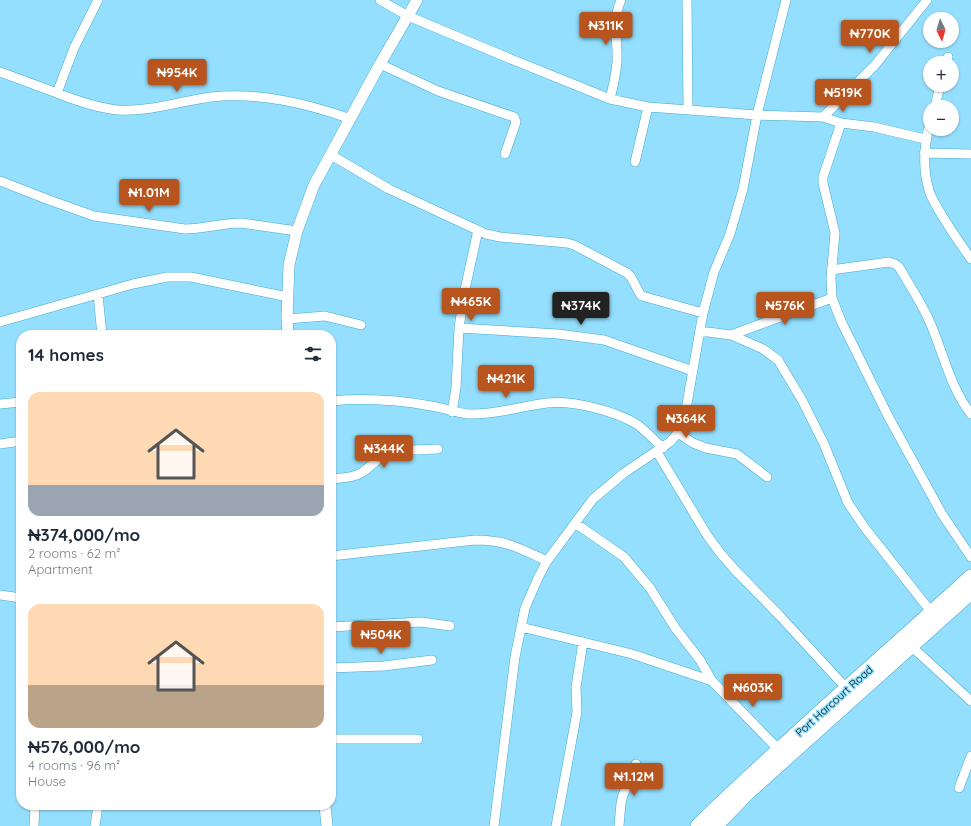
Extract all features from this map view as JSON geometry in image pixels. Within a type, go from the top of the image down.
[{"type":"highway","name":"Port Harcourt Road","points":[[698,826],[735,790],[971,577]]},
{"type":"highway","name":"Port Harcourt Road","points":[[714,826],[748,792],[971,592]]},
{"type":"street","points":[[57,93],[74,48],[98,0]]},
{"type":"street","points":[[380,0],[408,16],[610,99],[648,107],[757,115],[823,117],[841,123],[874,127],[925,139]]},
{"type":"street","points":[[288,330],[290,265],[297,231],[314,185],[417,0]]},
{"type":"street","points":[[610,99],[617,62],[615,24],[618,6],[621,0]]},
{"type":"street","points":[[687,0],[688,110]]},
{"type":"street","points":[[494,826],[515,657],[525,608],[547,561],[593,499],[624,473],[660,450],[678,433],[685,415],[703,313],[714,272],[730,234],[744,189],[757,115],[786,0]]},
{"type":"street","points":[[823,117],[875,65],[927,0]]},
{"type":"street","points":[[380,64],[438,91],[514,117],[516,122],[505,154]]},
{"type":"street","points":[[0,72],[82,103],[117,110],[141,110],[210,97],[243,95],[294,102],[322,109],[351,120]]},
{"type":"street","points":[[635,162],[648,107]]},
{"type":"street","points":[[841,123],[823,178],[835,233],[831,270],[832,298],[841,321],[888,416],[942,514],[971,557]]},
{"type":"street","points":[[926,136],[924,167],[929,191],[971,259]]},
{"type":"street","points":[[924,153],[971,154]]},
{"type":"street","points":[[331,155],[389,189],[478,230],[500,238],[567,243],[574,245],[628,273],[642,296],[703,313]]},
{"type":"street","points":[[0,181],[94,216],[185,229],[236,223],[297,231]]},
{"type":"street","points":[[452,412],[456,381],[459,328],[464,294],[478,230]]},
{"type":"street","points":[[831,270],[889,262],[899,267],[928,318],[962,403],[971,414]]},
{"type":"street","points":[[0,322],[133,284],[167,277],[191,277],[288,297]]},
{"type":"street","points":[[98,294],[102,330]]},
{"type":"street","points":[[731,335],[832,298]]},
{"type":"street","points":[[287,319],[325,316],[361,324]]},
{"type":"street","points":[[459,328],[558,334],[604,340],[693,371]]},
{"type":"street","points":[[700,331],[731,335],[763,349],[778,360],[802,400],[824,444],[848,503],[865,528],[932,613]]},
{"type":"street","points":[[336,401],[359,399],[420,404],[433,406],[452,412],[470,414],[549,403],[573,404],[602,410],[620,416],[638,426],[660,450],[707,535],[721,554],[846,689]]},
{"type":"street","points":[[0,404],[16,402]]},
{"type":"street","points":[[678,433],[693,443],[706,448],[737,454],[767,477]]},
{"type":"street","points":[[0,444],[16,442]]},
{"type":"street","points":[[336,478],[355,476],[384,456],[401,451],[438,449]]},
{"type":"street","points":[[576,523],[624,557],[650,588],[676,629],[700,660],[712,680],[779,750]]},
{"type":"street","points":[[336,555],[475,540],[492,540],[508,543],[547,561]]},
{"type":"street","points":[[0,595],[16,597]]},
{"type":"street","points":[[336,628],[421,622],[450,626]]},
{"type":"street","points":[[521,627],[639,656],[712,680]]},
{"type":"street","points":[[556,826],[577,712],[576,687],[583,642]]},
{"type":"street","points":[[911,646],[971,701]]},
{"type":"street","points":[[336,668],[384,666],[432,660]]},
{"type":"street","points":[[336,739],[418,738]]},
{"type":"street","points":[[959,788],[971,756]]},
{"type":"street","points":[[619,826],[623,795],[636,764]]},
{"type":"street","points":[[34,826],[35,810]]},
{"type":"street","points":[[95,826],[97,810]]},
{"type":"street","points":[[325,810],[327,826]]}]
